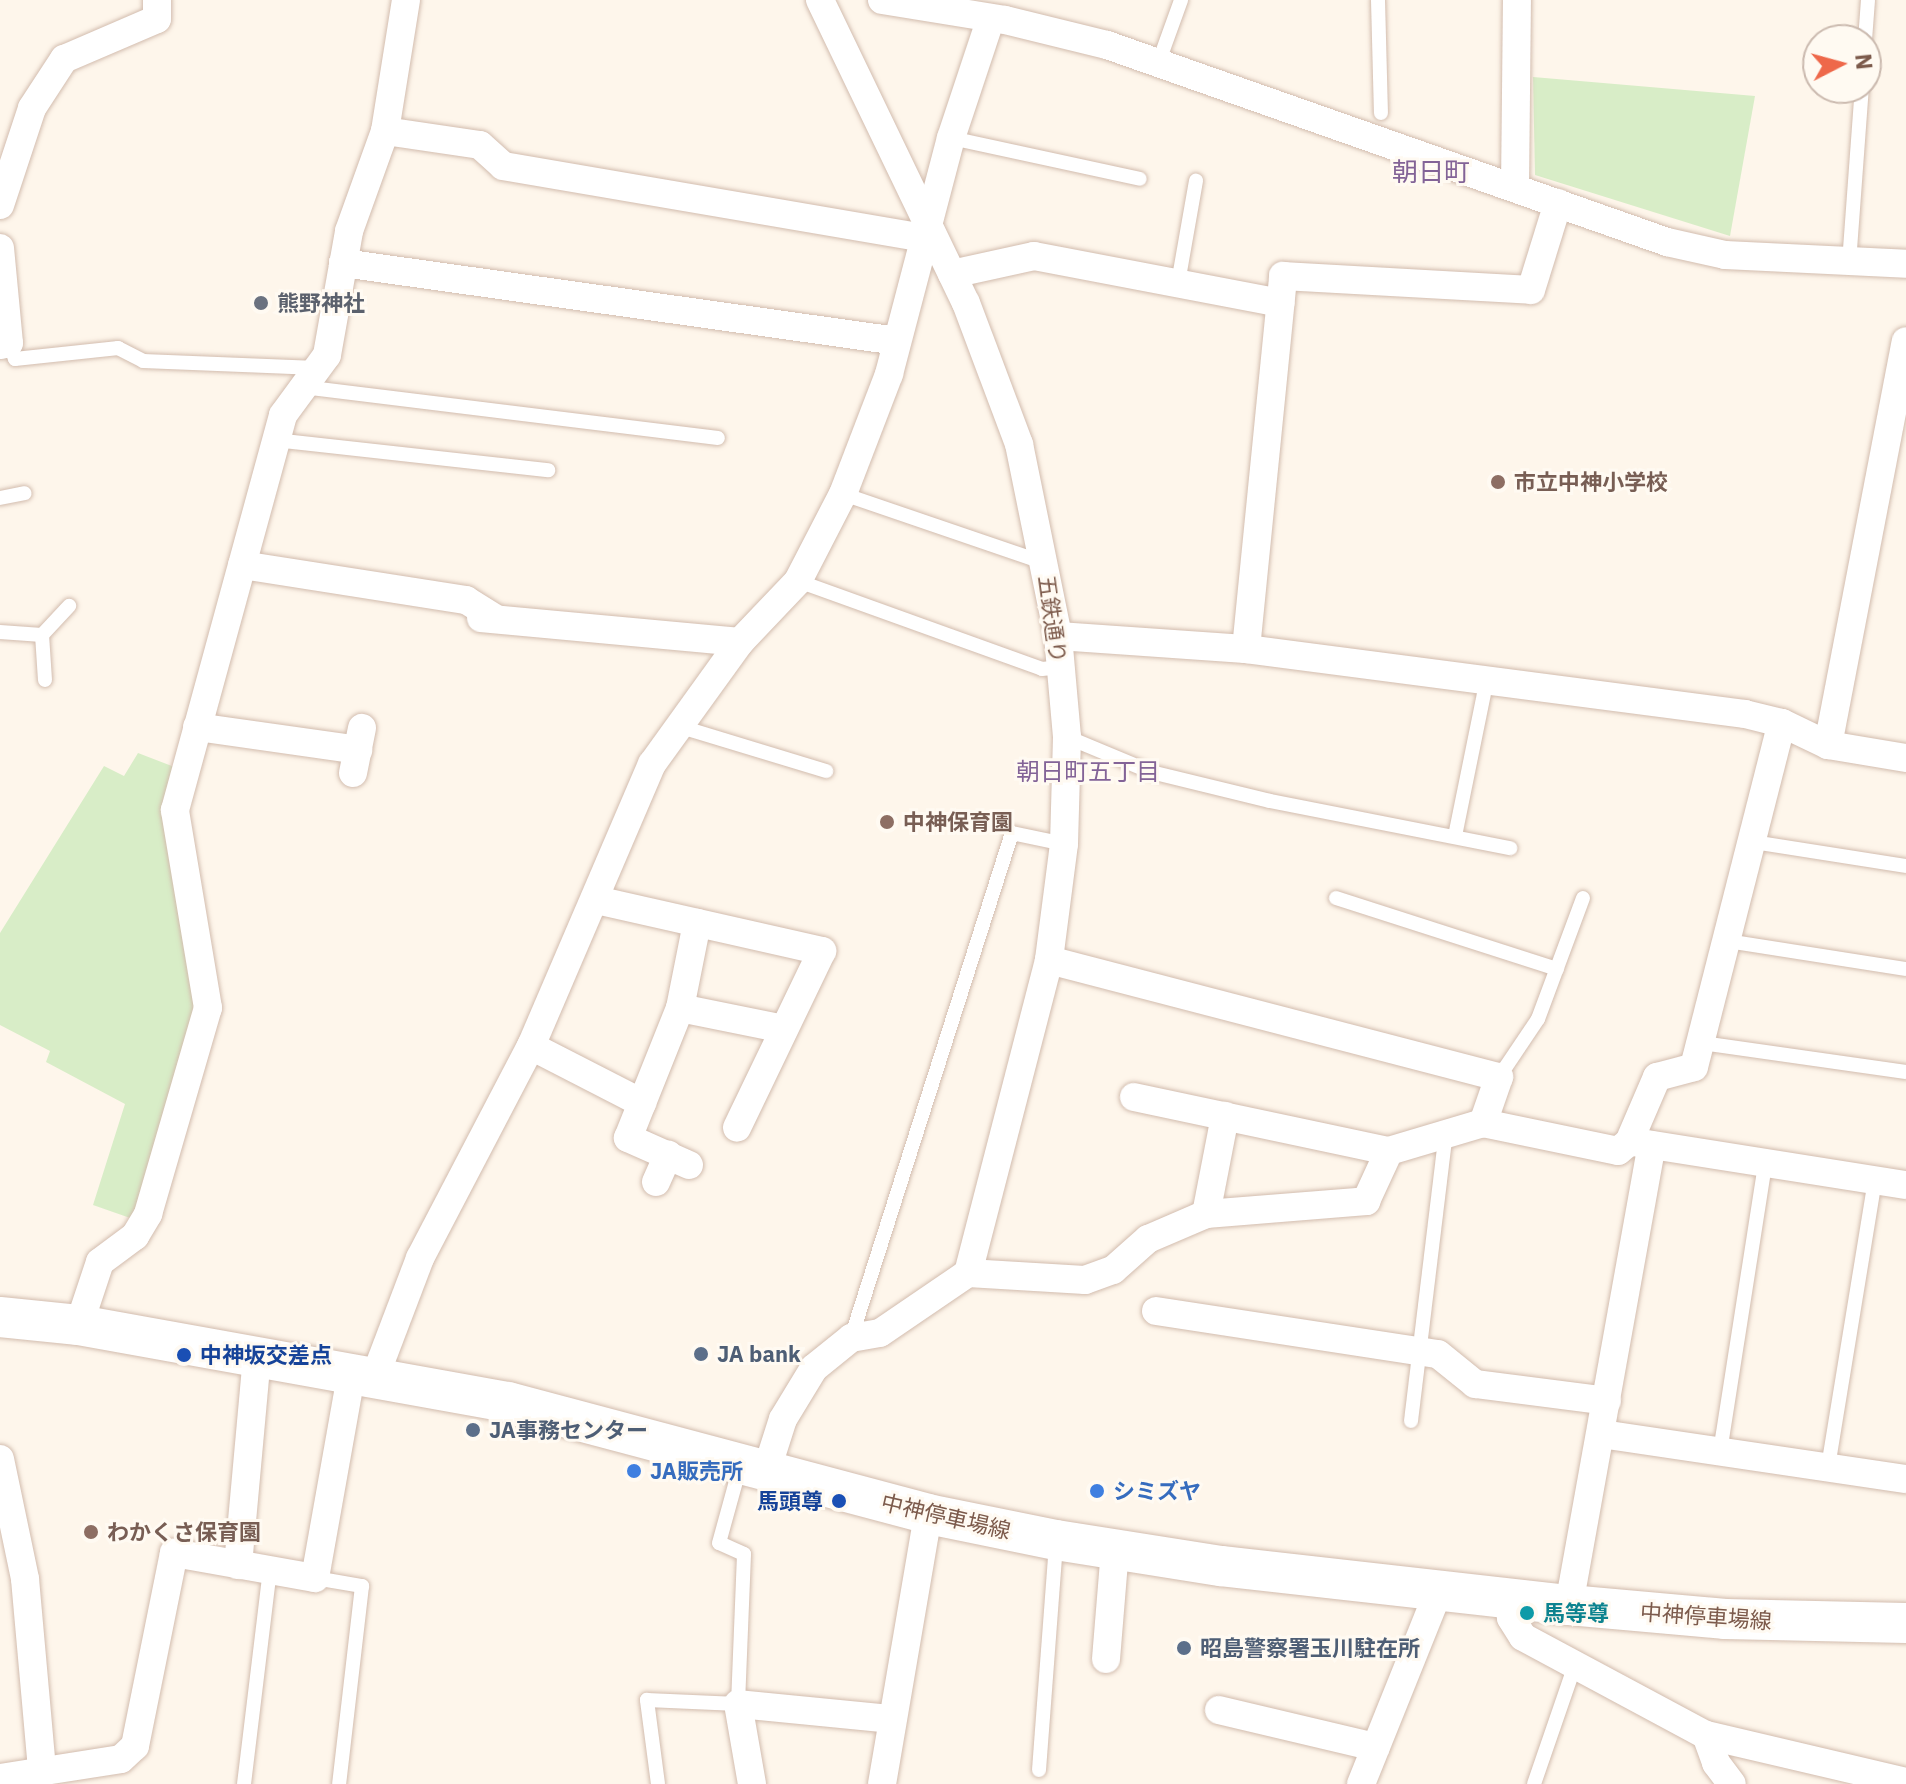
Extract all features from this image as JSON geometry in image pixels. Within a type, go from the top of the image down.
[{"type":"main road","name":"中神停車場線","points":[[0,1317],[79,1325],[364,1373],[614,1427],[928,1514],[1115,1550],[1438,1592],[1569,1605],[1725,1619],[1906,1623]]},
{"type":"street","points":[[0,205],[32,108],[64,59],[157,19],[157,0]]},
{"type":"street","points":[[79,1325],[100,1262],[135,1236],[148,1214],[208,1008],[175,810],[283,415],[327,355],[349,231],[385,131],[406,0]]},
{"type":"street","name":"五鉄通り","points":[[820,0],[927,232],[952,274],[1019,444],[1058,636],[1067,737],[1064,844],[1049,960],[968,1273]]},
{"type":"street","points":[[882,0],[1003,12],[1107,45],[1667,242],[1725,255],[1906,264]]},
{"type":"street","points":[[1515,187],[1517,0]]},
{"type":"street","points":[[0,1778],[121,1759],[135,1746],[174,1553],[315,1578],[364,1373],[382,1348],[420,1258],[531,1046],[596,900],[619,834],[652,764],[740,642],[798,581],[843,494],[897,341],[951,138],[1003,12]]},
{"type":"street","points":[[385,131],[480,145],[503,166],[927,232]]},
{"type":"street","points":[[1246,649],[1283,276],[1531,290],[1558,203]]},
{"type":"street","points":[[0,248],[5,344]]},
{"type":"street","points":[[952,274],[1034,256],[1281,303]]},
{"type":"street","points":[[343,263],[897,341]]},
{"type":"street","points":[[1828,745],[1906,341]]},
{"type":"street","points":[[242,565],[466,600],[489,618],[740,642]]},
{"type":"street","points":[[1058,636],[1246,649],[1486,683],[1745,714],[1782,723],[1828,745],[1906,758]]},
{"type":"street","points":[[1569,1605],[1607,1401],[1640,1144],[1657,1077],[1694,1067],[1782,723]]},
{"type":"street","points":[[197,727],[358,750]]},
{"type":"street","points":[[596,900],[822,951],[737,1128]]},
{"type":"street","points":[[656,1182],[678,1160],[628,1138],[680,1008],[697,923]]},
{"type":"street","points":[[1049,960],[1499,1077],[1483,1123]]},
{"type":"street","points":[[680,1008],[784,1029]]},
{"type":"street","points":[[531,1046],[642,1103]]},
{"type":"street","points":[[1134,1097],[1389,1151],[1446,1131],[1483,1123],[1618,1151],[1640,1144],[1906,1185]]},
{"type":"street","points":[[1206,1214],[1225,1116]]},
{"type":"street","points":[[754,1466],[814,1368],[851,1338],[880,1333],[968,1273],[1085,1280],[1113,1270],[1148,1239],[1206,1214],[1366,1201],[1389,1151]]},
{"type":"street","points":[[1156,1311],[1438,1354],[1475,1384],[1607,1401]]},
{"type":"street","points":[[238,1565],[257,1355]]},
{"type":"street","points":[[1601,1434],[1906,1479]]},
{"type":"street","points":[[0,1459],[25,1579],[42,1771]]},
{"type":"street","points":[[882,1784],[928,1514]]},
{"type":"street","points":[[1106,1659],[1115,1550]]},
{"type":"street","points":[[1361,1784],[1438,1592]]},
{"type":"street","points":[[1509,1599],[1511,1618],[1523,1637],[1706,1735],[1906,1782]]},
{"type":"street","points":[[752,1784],[738,1704],[891,1719]]},
{"type":"street","points":[[1219,1710],[1376,1747]]},
{"type":"street","points":[[1706,1735],[1719,1777]]},
{"type":"lane","points":[[1158,64],[1181,0]]},
{"type":"lane","points":[[1378,0],[1381,113]]},
{"type":"lane","points":[[1866,24],[1868,0]]},
{"type":"lane","points":[[1849,263],[1861,104]]},
{"type":"lane","points":[[951,138],[1140,179]]},
{"type":"lane","points":[[1178,283],[1196,181]]},
{"type":"lane","points":[[5,344],[15,359],[118,348],[143,361],[310,378],[718,438]]},
{"type":"lane","points":[[275,440],[548,470]]},
{"type":"lane","points":[[0,498],[25,493]]},
{"type":"lane","points":[[843,494],[1045,563]]},
{"type":"lane","points":[[798,581],[1042,669],[1061,667]]},
{"type":"lane","points":[[45,680],[42,635],[69,606]]},
{"type":"lane","points":[[0,632],[42,635]]},
{"type":"lane","points":[[1455,836],[1486,683]]},
{"type":"lane","points":[[677,726],[826,771]]},
{"type":"lane","points":[[1067,737],[1151,772],[1270,801],[1510,848]]},
{"type":"lane","points":[[851,1338],[1012,833],[1064,844]]},
{"type":"lane","points":[[1753,842],[1906,866]]},
{"type":"lane","points":[[1336,898],[1557,969]]},
{"type":"lane","points":[[1499,1077],[1538,1019],[1583,898]]},
{"type":"lane","points":[[1727,941],[1906,969]]},
{"type":"lane","points":[[1702,1043],[1906,1072]]},
{"type":"lane","points":[[1411,1421],[1417,1351],[1446,1131]]},
{"type":"lane","points":[[1720,1452],[1765,1163]]},
{"type":"lane","points":[[1828,1467],[1875,1180]]},
{"type":"lane","points":[[658,1784],[647,1700],[738,1704],[744,1554],[719,1543],[754,1466]]},
{"type":"lane","points":[[1039,1770],[1056,1540]]},
{"type":"lane","points":[[244,1784],[270,1570]]},
{"type":"lane","points":[[315,1578],[362,1586],[339,1784]]},
{"type":"lane","points":[[1534,1784],[1575,1665]]},
{"type":"green space","points":[[1533,77],[1755,96],[1730,236],[1535,175]]},
{"type":"green space","points":[[138,753],[177,768],[199,1011],[133,1219],[93,1205],[125,1104],[46,1062],[50,1051],[0,1025],[0,933],[104,766],[124,776]]},
{"type":"place","name":"熊野神社","points":[[261,303]]},
{"type":"place","name":"市立中神小学校","points":[[1498,482]]},
{"type":"place","name":"中神保育園","points":[[887,822]]},
{"type":"place","name":"JA bank","points":[[701,1354]]},
{"type":"place","name":"中神坂交差点","points":[[184,1355]]},
{"type":"place","name":"JA事務センター","points":[[473,1430]]},
{"type":"place","name":"JA販売所","points":[[634,1471]]},
{"type":"place","name":"シミズヤ","points":[[1097,1491]]},
{"type":"place","name":"馬頭尊","points":[[839,1501]]},
{"type":"place","name":"わかくさ保育園","points":[[91,1532]]},
{"type":"place","name":"馬等尊","points":[[1527,1613]]},
{"type":"place","name":"昭島警察署玉川駐在所","points":[[1184,1648]]},
{"type":"district","name":"朝日町","points":[[1431,172]]},
{"type":"district","name":"朝日町五丁目","points":[[1088,772]]}]
